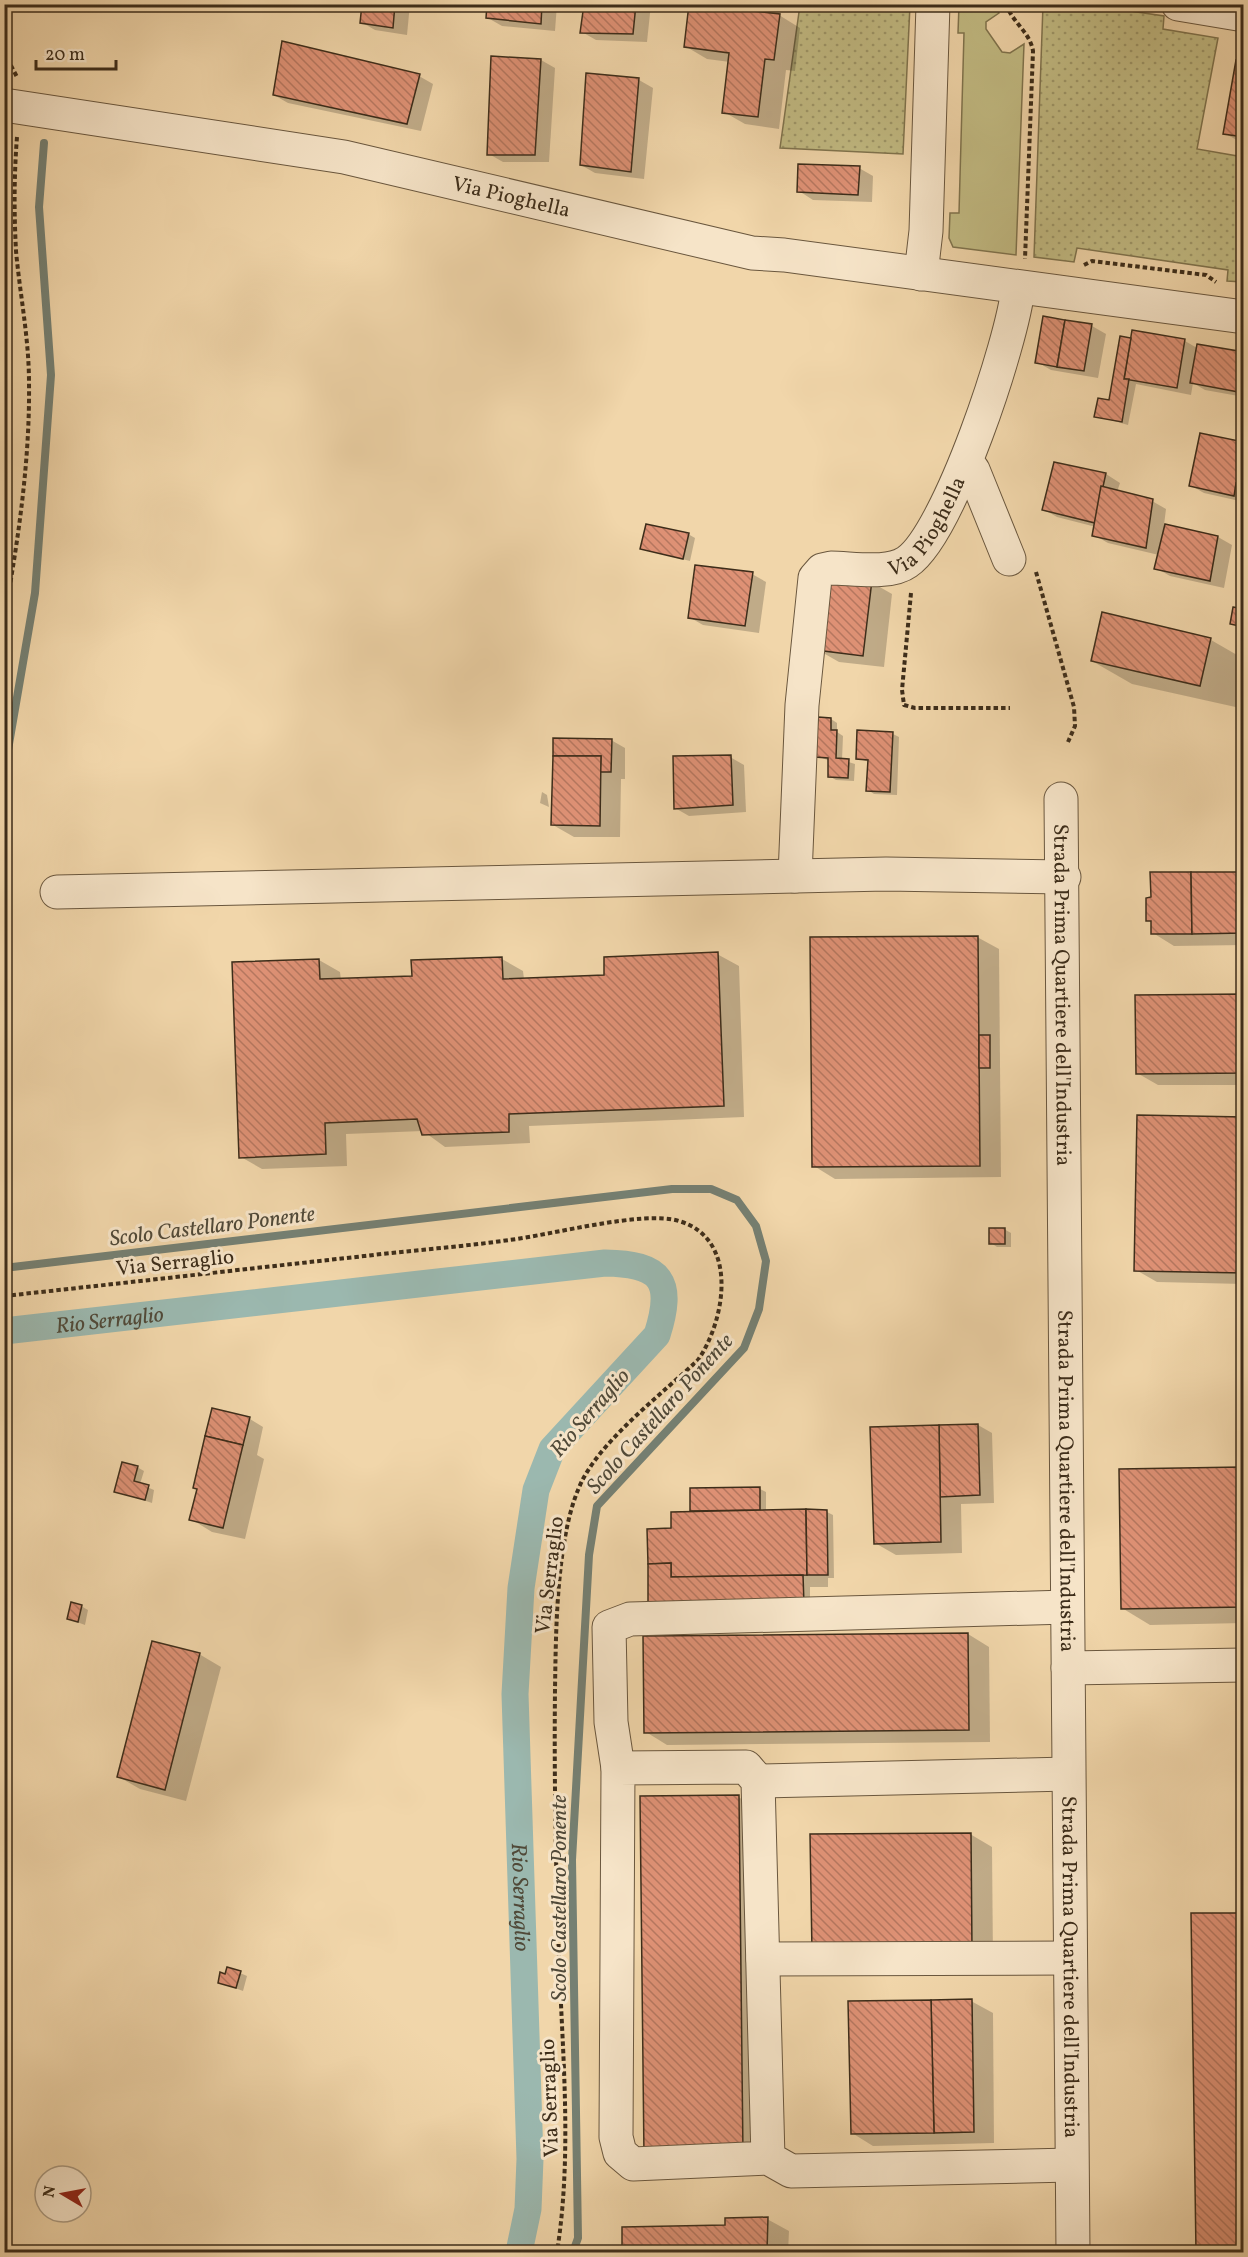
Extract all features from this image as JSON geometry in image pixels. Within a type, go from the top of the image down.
[{"type":"street","points":[[921,274],[926,231],[933,4]]},
{"type":"street","points":[[1178,4],[1244,15]]},
{"type":"street","name":"Via Pioghella","points":[[14,98],[344,157],[711,246],[921,274],[1022,277],[1244,317]]},
{"type":"street","name":"Via Pioghella","points":[[795,876],[802,705],[815,578],[822,570],[831,568],[887,568],[905,564],[923,545],[965,465],[984,412],[1022,277]]},
{"type":"street","points":[[965,465],[973,470],[1021,562]]},
{"type":"street","name":"Strada Prima Quartiere dell'Industria","points":[[1061,799],[1064,877],[1069,1958],[1073,2253]]},
{"type":"street","points":[[57,892],[886,874],[1064,877]]},
{"type":"street","name":"Strada Prima Quartiere dell'Industria","points":[[1067,1607],[630,1619],[609,1627],[611,1722],[618,1768],[616,2138],[620,2153],[633,2164],[1071,2165]]},
{"type":"street","points":[[1068,1668],[1244,1665]]},
{"type":"street","points":[[618,1768],[746,1767],[758,1781],[763,1959],[779,2165]]},
{"type":"street","points":[[758,1781],[1068,1774]]},
{"type":"street","points":[[763,1959],[1069,1958]]},
{"type":"path","points":[[1006,4],[1015,23],[1032,42],[1033,51],[1022,277]]},
{"type":"path","points":[[4,52],[14,98],[16,252],[26,324],[29,384],[25,460],[4,619]]},
{"type":"path","points":[[1021,562],[1074,707],[1075,726],[1068,742]]},
{"type":"path","points":[[905,564],[912,583],[902,690],[904,705],[915,708],[1010,708]]},
{"type":"path","name":"Via Serraglio","points":[[4,1296],[509,1240],[646,1218],[680,1221],[694,1228],[706,1239],[716,1255],[722,1275],[722,1302],[717,1326],[708,1346],[698,1360],[609,1445],[584,1477],[575,1497],[564,1550],[555,1652],[554,1827],[567,2149],[565,2205],[557,2253]]},
{"type":"shaded area","points":[[800,5],[910,5],[903,154],[780,148]]},
{"type":"shaded area","points":[[959,5],[996,5],[999,13],[986,22],[986,29],[1002,52],[1010,53],[1024,44],[1016,255],[953,247],[949,238],[950,213],[959,213],[964,33],[958,33]]},
{"type":"shaded area","points":[[1043,5],[1089,5],[1164,16],[1163,29],[1218,38],[1197,149],[1243,157],[1243,282],[1227,281],[1228,270],[1077,248],[1074,262],[1034,257]]},
{"type":"building","points":[[362,4],[395,4],[393,28],[360,23]]},
{"type":"building","points":[[487,4],[542,4],[541,24],[486,18]]},
{"type":"building","points":[[584,4],[636,4],[633,34],[580,33]]},
{"type":"building","points":[[689,4],[780,14],[774,60],[765,59],[758,117],[722,113],[729,53],[684,47]]},
{"type":"building","points":[[282,41],[420,74],[407,124],[273,95]]},
{"type":"building","points":[[491,56],[541,59],[535,155],[487,155]]},
{"type":"building","points":[[1236,60],[1244,62],[1244,137],[1223,134]]},
{"type":"building","points":[[586,73],[639,78],[631,172],[580,165]]},
{"type":"building","points":[[798,164],[860,166],[858,195],[797,192]]},
{"type":"building","points":[[1043,316],[1065,320],[1057,367],[1035,363]]},
{"type":"building","points":[[1065,320],[1092,324],[1084,371],[1057,367]]},
{"type":"building","points":[[1132,330],[1185,339],[1177,388],[1124,379]]},
{"type":"building","points":[[1120,336],[1131,338],[1124,379],[1129,379],[1122,422],[1094,417],[1098,398],[1109,400]]},
{"type":"building","points":[[1197,344],[1244,352],[1244,393],[1190,383]]},
{"type":"building","points":[[1200,433],[1244,442],[1244,485],[1236,483],[1234,496],[1189,486]]},
{"type":"building","points":[[1054,462],[1106,473],[1095,523],[1042,510]]},
{"type":"building","points":[[1101,486],[1153,499],[1146,548],[1092,536]]},
{"type":"building","points":[[646,524],[689,533],[683,559],[640,549]]},
{"type":"building","points":[[1165,524],[1218,536],[1210,581],[1154,569]]},
{"type":"building","points":[[695,565],[753,572],[745,626],[688,618]]},
{"type":"building","points":[[825,575],[872,580],[863,656],[816,650]]},
{"type":"building","points":[[1233,607],[1244,609],[1244,627],[1230,624]]},
{"type":"building","points":[[1102,612],[1211,638],[1200,686],[1091,661]]},
{"type":"building","points":[[818,717],[831,718],[831,730],[837,730],[836,758],[849,759],[848,778],[828,777],[828,758],[815,757]]},
{"type":"building","points":[[857,730],[893,732],[890,792],[866,791],[868,760],[856,759]]},
{"type":"building","points":[[553,738],[612,739],[611,772],[600,772],[601,756],[553,756]]},
{"type":"building","points":[[731,755],[733,805],[674,809],[673,756]]},
{"type":"building","points":[[553,756],[601,756],[600,826],[551,825]]},
{"type":"building","points":[[1150,872],[1191,872],[1192,934],[1151,934],[1151,921],[1146,921],[1146,898],[1151,897]]},
{"type":"building","points":[[1191,872],[1244,872],[1244,933],[1192,934]]},
{"type":"building","points":[[978,936],[980,1166],[812,1167],[810,937]]},
{"type":"building","points":[[718,952],[724,1106],[509,1114],[509,1132],[422,1135],[417,1119],[325,1123],[326,1154],[239,1158],[232,962],[319,959],[320,979],[412,976],[411,960],[502,957],[503,979],[604,975],[604,957]]},
{"type":"building","points":[[1244,994],[1244,1073],[1136,1074],[1135,995]]},
{"type":"building","points":[[979,1035],[990,1035],[990,1068],[979,1068]]},
{"type":"building","points":[[1137,1115],[1244,1117],[1244,1273],[1134,1271]]},
{"type":"building","points":[[989,1228],[1005,1228],[1005,1244],[989,1244]]},
{"type":"building","points":[[212,1408],[250,1417],[243,1445],[205,1436]]},
{"type":"building","points":[[978,1424],[980,1495],[940,1497],[939,1425]]},
{"type":"building","points":[[939,1425],[941,1542],[874,1544],[870,1427]]},
{"type":"building","points":[[205,1436],[243,1445],[223,1528],[189,1520],[197,1489],[193,1488]]},
{"type":"building","points":[[122,1462],[138,1466],[134,1481],[149,1485],[145,1500],[114,1492]]},
{"type":"building","points":[[1241,1467],[1243,1607],[1121,1609],[1119,1469]]},
{"type":"building","points":[[760,1487],[760,1510],[690,1511],[690,1488]]},
{"type":"building","points":[[806,1509],[807,1575],[671,1577],[671,1563],[648,1564],[647,1529],[671,1528],[671,1512]]},
{"type":"building","points":[[806,1509],[827,1510],[828,1575],[807,1575]]},
{"type":"building","points":[[671,1563],[671,1577],[803,1575],[804,1604],[648,1606],[648,1564]]},
{"type":"building","points":[[71,1602],[82,1605],[78,1622],[67,1619]]},
{"type":"building","points":[[968,1633],[969,1730],[644,1733],[643,1636]]},
{"type":"building","points":[[152,1641],[200,1653],[165,1790],[117,1777]]},
{"type":"building","points":[[739,1795],[743,2155],[644,2157],[640,1796]]},
{"type":"building","points":[[971,1833],[972,1950],[812,1952],[810,1834]]},
{"type":"building","points":[[1191,1913],[1244,1913],[1244,2252],[1196,2252]]},
{"type":"building","points":[[227,1967],[241,1971],[236,1988],[218,1983],[220,1972],[225,1974]]},
{"type":"building","points":[[972,1999],[974,2132],[934,2133],[931,2000]]},
{"type":"building","points":[[931,2000],[934,2133],[851,2134],[848,2001]]},
{"type":"building","points":[[768,2217],[767,2252],[622,2252],[622,2227],[725,2225],[725,2218]]},
{"type":"waterway","name":"Scolo Castellaro Ponente","points":[[4,773],[35,593],[51,375],[39,207],[44,143]]},
{"type":"waterway","name":"Scolo Castellaro Ponente","points":[[4,1268],[672,1189],[711,1189],[737,1200],[756,1226],[766,1261],[759,1309],[744,1348],[597,1506],[589,1555],[572,1860],[578,2238],[573,2252]]},
{"type":"waterway","name":"Rio Serraglio","points":[[4,1331],[605,1263],[640,1267],[659,1279],[664,1301],[657,1335],[552,1449],[536,1490],[521,1588],[515,1694],[530,2159],[528,2209],[519,2252]]}]
